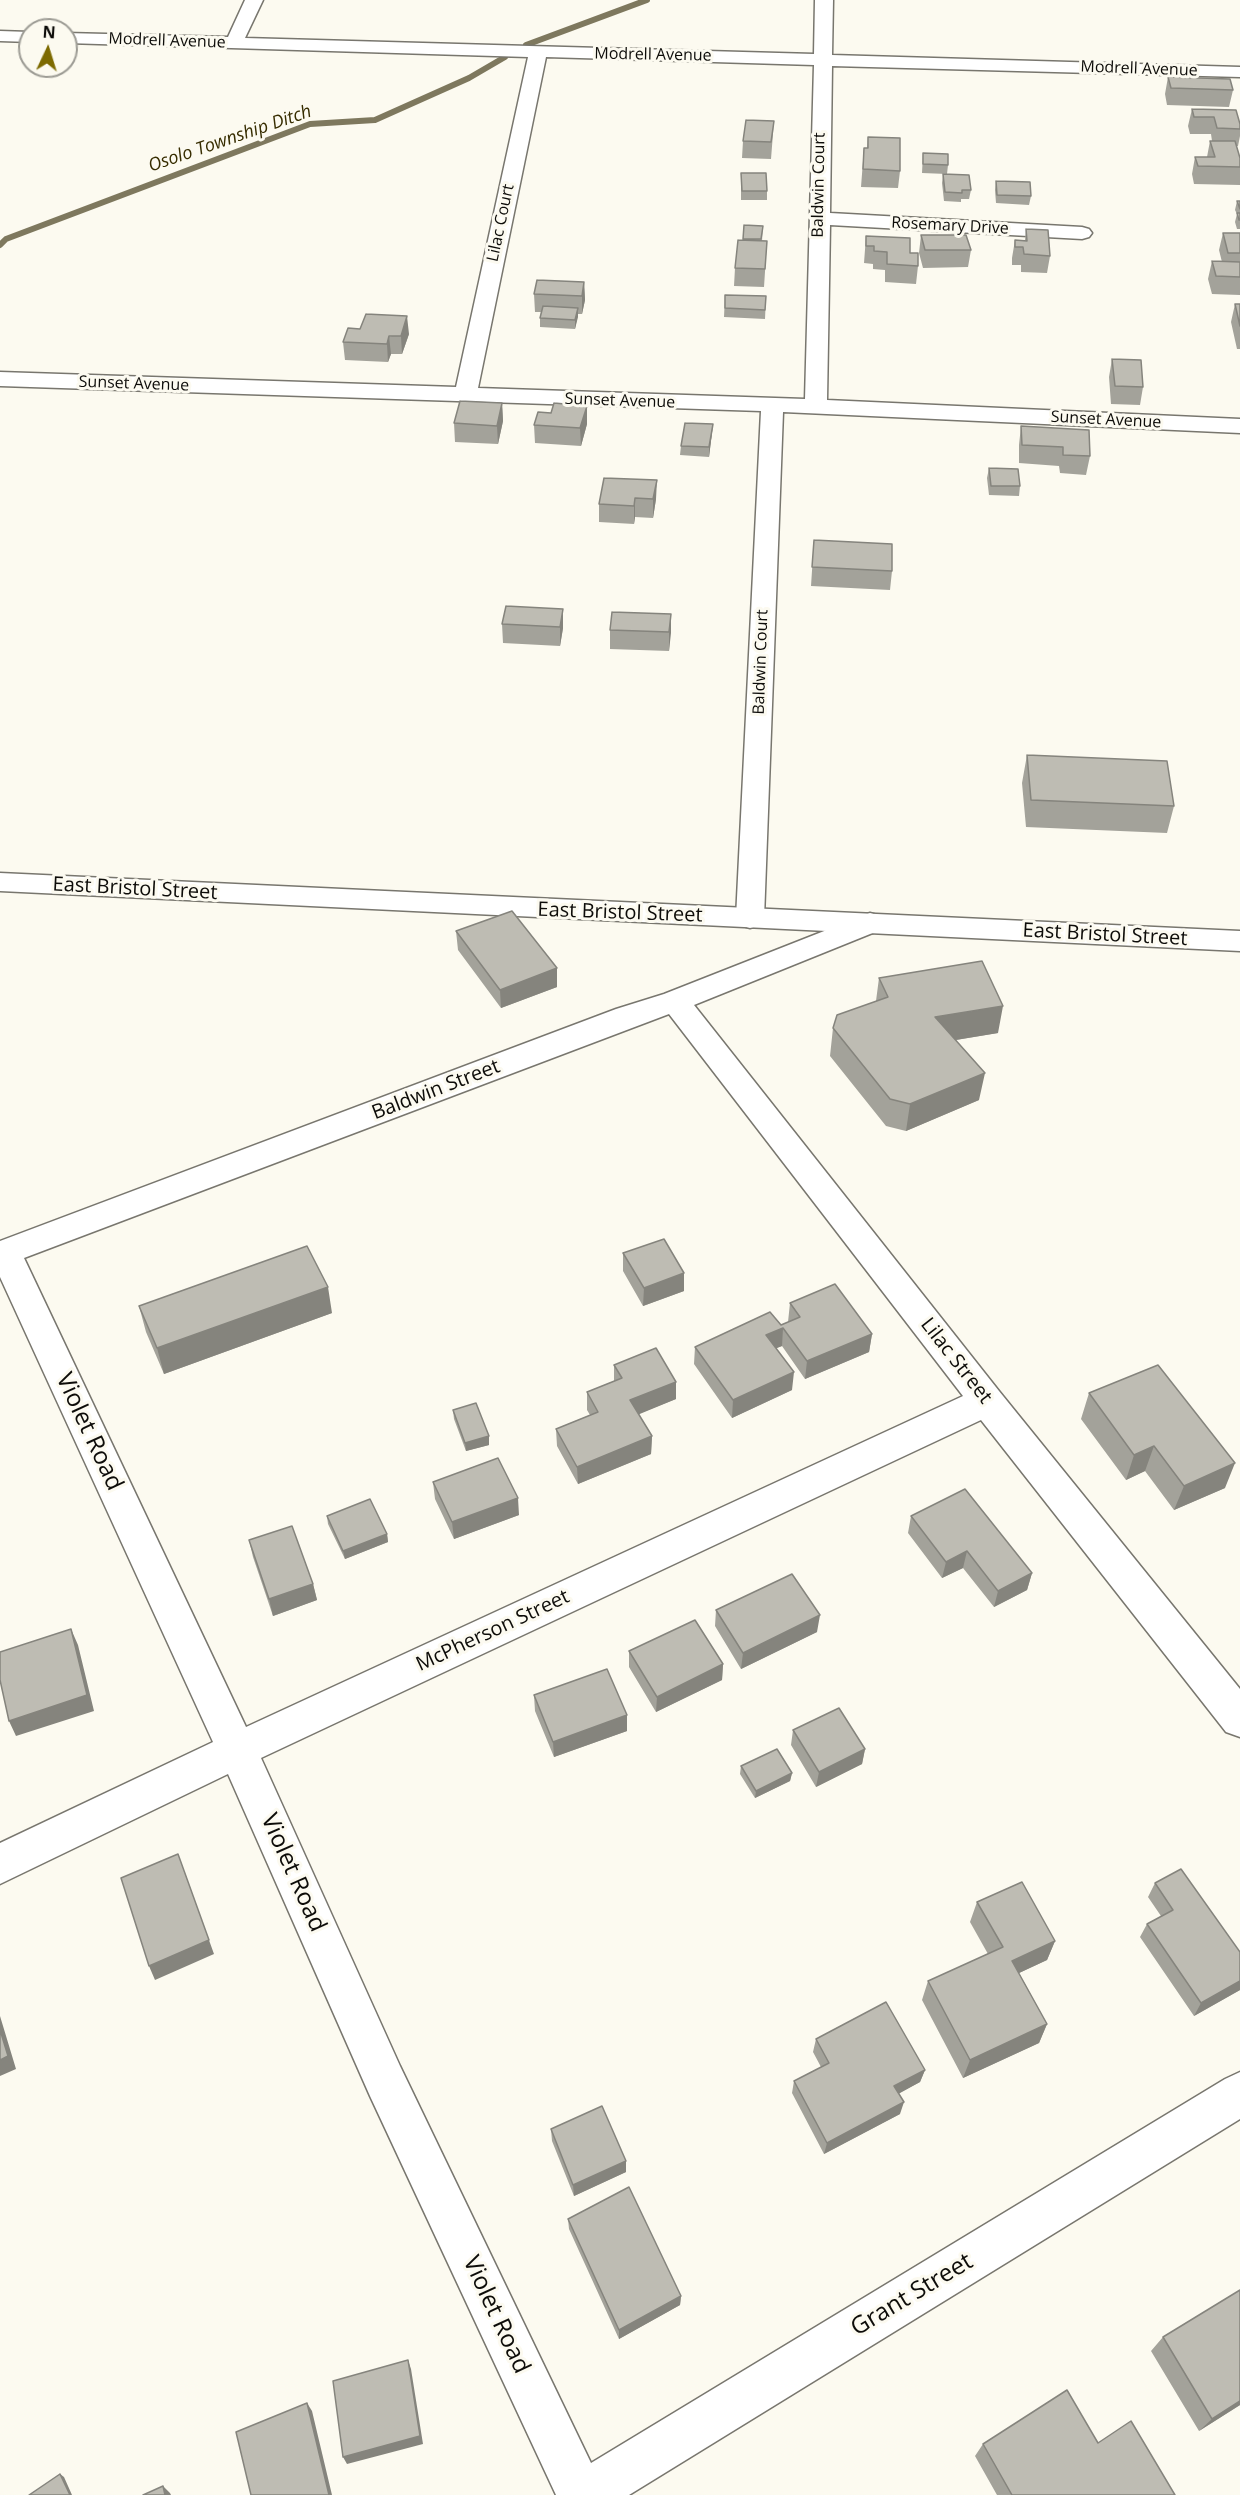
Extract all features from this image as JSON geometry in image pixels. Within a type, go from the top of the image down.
[{"type":"street","points":[[234,43],[254,0]]},
{"type":"street","name":"Baldwin Court","points":[[816,406],[821,59],[824,0]]},
{"type":"street","points":[[0,36],[18,37]]},
{"type":"street","name":"Modrell Avenue","points":[[78,38],[1240,72]]},
{"type":"street","name":"Lilac Court","points":[[465,395],[538,52]]},
{"type":"street","name":"Rosemary Drive","points":[[818,218],[1082,234]]},
{"type":"street","name":"Sunset Avenue","points":[[0,379],[772,407],[816,406],[1240,426]]},
{"type":"street","name":"Baldwin Court","points":[[750,918],[772,407]]},
{"type":"street","name":"East Bristol Street","points":[[0,882],[1240,941]]},
{"type":"street","name":"Baldwin Street","points":[[3,1252],[627,1017],[675,1001],[870,923]]},
{"type":"street","name":"Lilac Street","points":[[675,1001],[987,1401],[1240,1719]]},
{"type":"street","name":"Violet Road","points":[[3,1252],[237,1750],[386,2081],[582,2495]]},
{"type":"street","name":"McPherson Street","points":[[0,1864],[237,1750],[987,1401]]},
{"type":"street","name":"Grant Street","points":[[582,2495],[1240,2094]]},
{"type":"building","points":[[1168,77],[1230,79],[1233,90],[1171,88]]},
{"type":"building","points":[[1192,109],[1236,110],[1240,129],[1217,128],[1214,117],[1194,117]]},
{"type":"building","points":[[746,120],[774,121],[771,142],[743,141]]},
{"type":"building","points":[[868,137],[900,138],[900,171],[863,169],[864,148],[868,148]]},
{"type":"building","points":[[1210,141],[1235,141],[1240,167],[1198,166],[1195,157],[1215,157]]},
{"type":"building","points":[[923,153],[948,154],[948,165],[923,164]]},
{"type":"building","points":[[741,173],[766,173],[767,191],[742,191]]},
{"type":"building","points":[[943,174],[969,175],[971,190],[962,190],[962,193],[945,192]]},
{"type":"building","points":[[996,181],[1030,182],[1031,196],[997,195]]},
{"type":"building","points":[[744,225],[763,226],[761,239],[743,239]]},
{"type":"building","points":[[1026,229],[1048,230],[1050,256],[1024,254],[1023,247],[1015,247],[1015,240],[1027,241]]},
{"type":"building","points":[[1223,233],[1240,233],[1240,253],[1228,253]]},
{"type":"building","points":[[921,235],[966,235],[971,250],[925,250]]},
{"type":"building","points":[[866,236],[910,238],[910,253],[918,253],[918,266],[887,264],[887,252],[874,251],[874,246],[866,246]]},
{"type":"building","points":[[738,240],[767,241],[765,269],[735,268]]},
{"type":"building","points":[[1212,261],[1240,262],[1240,277],[1216,276]]},
{"type":"building","points":[[537,280],[584,282],[582,296],[534,294]]},
{"type":"building","points":[[725,295],[766,296],[765,310],[725,308]]},
{"type":"building","points":[[1235,304],[1240,304],[1240,326]]},
{"type":"building","points":[[543,306],[578,308],[575,320],[540,318]]},
{"type":"building","points":[[366,314],[407,316],[401,336],[389,336],[387,344],[343,342],[348,328],[360,329]]},
{"type":"building","points":[[1112,359],[1141,360],[1143,387],[1115,386]]},
{"type":"building","points":[[460,401],[502,403],[497,426],[454,423]]},
{"type":"building","points":[[554,403],[587,406],[580,428],[534,425],[538,412],[551,413]]},
{"type":"building","points":[[685,423],[713,424],[709,447],[681,446]]},
{"type":"building","points":[[1021,426],[1089,430],[1090,456],[1063,455],[1063,447],[1022,445]]},
{"type":"building","points":[[989,468],[1018,469],[1020,486],[991,486]]},
{"type":"building","points":[[604,478],[657,480],[653,499],[635,498],[634,506],[599,504]]},
{"type":"building","points":[[814,540],[892,544],[892,571],[812,567]]},
{"type":"building","points":[[506,606],[563,609],[560,627],[502,624]]},
{"type":"building","points":[[612,612],[671,614],[669,632],[610,630]]},
{"type":"building","points":[[1027,755],[1167,761],[1174,806],[1031,800]]},
{"type":"building","points":[[512,911],[557,968],[500,990],[456,931]]},
{"type":"building","points":[[982,961],[1003,1006],[935,1017],[985,1073],[910,1104],[890,1099],[833,1028],[837,1015],[888,997],[879,978]]},
{"type":"building","points":[[664,1239],[684,1273],[644,1288],[623,1253]]},
{"type":"building","points":[[307,1246],[328,1287],[157,1348],[139,1306]]},
{"type":"building","points":[[835,1284],[872,1334],[807,1361],[783,1328],[766,1335],[794,1372],[733,1400],[695,1347],[770,1312],[781,1325],[800,1317],[790,1303]]},
{"type":"building","points":[[656,1348],[676,1382],[630,1400],[652,1436],[577,1467],[556,1429],[598,1412],[587,1392],[622,1378],[614,1365]]},
{"type":"building","points":[[1158,1365],[1235,1463],[1184,1486],[1154,1446],[1134,1455],[1089,1393]]},
{"type":"building","points":[[476,1403],[489,1436],[465,1443],[453,1410]]},
{"type":"building","points":[[498,1458],[518,1498],[452,1522],[433,1482]]},
{"type":"building","points":[[965,1489],[1032,1573],[998,1591],[967,1551],[946,1562],[911,1516]]},
{"type":"building","points":[[370,1499],[387,1534],[343,1551],[327,1516]]},
{"type":"building","points":[[292,1526],[313,1584],[269,1599],[249,1540]]},
{"type":"building","points":[[792,1574],[820,1615],[743,1653],[716,1610]]},
{"type":"building","points":[[695,1620],[723,1664],[657,1697],[629,1651]]},
{"type":"building","points":[[71,1629],[87,1695],[9,1721],[0,1680],[0,1652]]},
{"type":"building","points":[[607,1669],[627,1715],[553,1742],[534,1695]]},
{"type":"building","points":[[839,1708],[865,1749],[819,1772],[793,1730]]},
{"type":"building","points":[[777,1749],[792,1773],[756,1791],[741,1766]]},
{"type":"building","points":[[178,1854],[209,1940],[149,1966],[121,1878]]},
{"type":"building","points":[[1181,1869],[1240,1952],[1240,1981],[1201,2003],[1147,1924],[1173,1910],[1155,1883]]},
{"type":"building","points":[[1022,1882],[1055,1941],[1012,1961],[1047,2024],[970,2060],[928,1981],[1003,1947],[977,1902]]},
{"type":"building","points":[[886,2002],[925,2070],[894,2086],[904,2102],[827,2143],[794,2081],[829,2063],[816,2039]]},
{"type":"building","points":[[0,2030],[8,2056],[0,2060]]},
{"type":"building","points":[[602,2106],[626,2161],[573,2185],[551,2129]]},
{"type":"building","points":[[629,2187],[681,2296],[619,2330],[568,2219]]},
{"type":"building","points":[[1240,2290],[1240,2401],[1212,2419],[1163,2337]]},
{"type":"building","points":[[408,2360],[420,2436],[343,2457],[333,2381]]},
{"type":"building","points":[[1067,2390],[1098,2443],[1131,2421],[1175,2495],[1012,2495],[983,2444]]},
{"type":"building","points":[[307,2403],[329,2495],[251,2495],[236,2432]]},
{"type":"building","points":[[60,2474],[70,2495],[29,2495]]},
{"type":"building","points":[[163,2486],[165,2495],[143,2495]]},
{"type":"waterway","name":"Osolo Township Ditch","points":[[526,45],[647,0]]},
{"type":"waterway","name":"Osolo Township Ditch","points":[[0,245],[6,239],[310,124],[375,120],[469,78],[505,57]]}]
